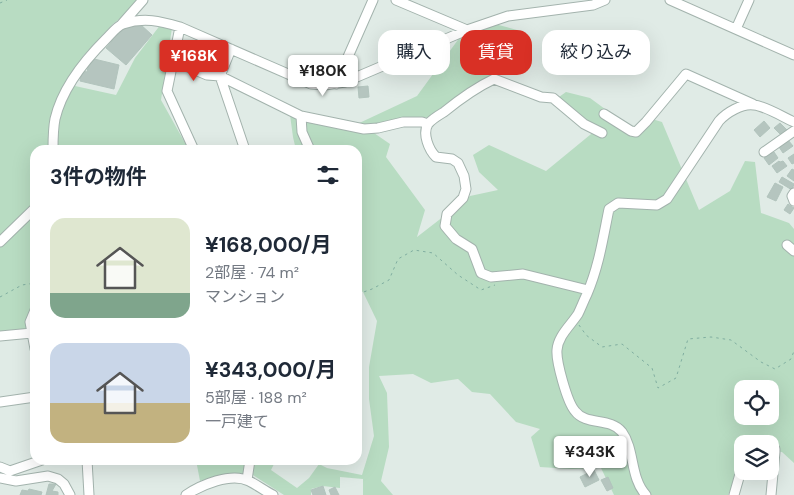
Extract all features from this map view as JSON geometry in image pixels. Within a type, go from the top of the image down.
[{"type":"street","points":[[53,145],[55,118],[74,79],[87,60],[144,0]]},
{"type":"street","points":[[336,84],[373,0]]},
{"type":"street","points":[[396,0],[467,30],[508,16],[593,5],[605,0]]},
{"type":"street","points":[[670,0],[794,55]]},
{"type":"street","points":[[736,28],[749,0]]},
{"type":"street","points":[[121,24],[146,20],[160,21],[180,27],[311,84],[336,84],[460,33]]},
{"type":"street","points":[[180,27],[167,91],[192,145]]},
{"type":"street","points":[[231,50],[220,76],[243,145]]},
{"type":"street","points":[[174,61],[207,75],[220,76],[301,116],[364,129],[403,122],[422,122],[428,124]]},
{"type":"street","points":[[604,114],[631,131],[636,132],[686,74],[794,122]]},
{"type":"street","points":[[588,290],[523,274],[491,277],[481,273],[472,249],[456,239],[445,226],[447,214],[463,198],[466,189],[464,176],[458,163],[452,159],[436,157],[431,151],[425,132],[428,124],[477,87],[494,79],[541,97],[553,98],[584,124],[602,133]]},
{"type":"street","points":[[646,495],[637,480],[623,433],[616,425],[583,418],[575,412],[560,374],[556,351],[558,342],[575,318],[588,290],[600,258],[609,209],[618,203],[657,205],[667,199],[725,114],[753,104]]},
{"type":"street","points":[[301,116],[302,132],[308,145]]},
{"type":"street","points":[[764,152],[794,131]]},
{"type":"street","points":[[794,194],[792,196],[794,202]]},
{"type":"street","points":[[0,242],[30,213]]},
{"type":"street","points":[[787,245],[794,251]]},
{"type":"street","points":[[0,336],[30,334]]},
{"type":"street","points":[[0,402],[30,398]]},
{"type":"street","points":[[0,468],[10,471],[30,465]]},
{"type":"street","points":[[87,465],[89,495]]},
{"type":"street","points":[[247,480],[249,465]]},
{"type":"street","points":[[0,478],[16,481],[48,476],[58,479],[64,484],[70,495]]},
{"type":"street","points":[[186,495],[201,485],[229,478],[247,480],[273,495]]},
{"type":"street","points":[[734,495],[738,480]]},
{"type":"street","points":[[771,495],[772,480]]},
{"type":"path","points":[[0,3],[7,0]]},
{"type":"path","points":[[362,293],[389,280],[398,259],[414,250],[433,253],[458,275],[481,290],[495,285]]},
{"type":"path","points":[[0,297],[30,284]]},
{"type":"path","points":[[575,318],[586,335],[602,347],[622,344],[652,368],[658,388],[676,378],[688,339],[711,337],[731,340],[774,369],[791,359],[794,351]]},
{"type":"green space","points":[[0,0],[139,0],[83,56],[75,86],[116,95],[135,58],[161,24],[172,28],[161,100],[186,145],[30,145],[30,335],[0,336]]},
{"type":"green space","points":[[495,24],[517,30],[479,30]]},
{"type":"green space","points":[[460,37],[460,75],[496,75],[479,82],[428,117],[377,127],[355,125],[417,96],[432,75],[450,75],[450,51]]},
{"type":"green space","points":[[566,92],[590,98],[605,109],[623,130],[634,135],[652,119],[662,122],[699,210],[730,191],[745,161],[755,162],[761,213],[789,223],[794,229],[794,463],[782,452],[779,452],[779,435],[734,435],[735,480],[728,495],[614,495],[601,468],[540,467],[531,437],[540,429],[516,422],[490,394],[472,392],[458,379],[431,383],[413,374],[379,376],[387,393],[389,447],[381,481],[393,495],[363,495],[363,479],[340,477],[340,488],[323,486],[311,489],[311,495],[284,495],[253,475],[254,465],[274,465],[271,470],[297,488],[309,478],[318,465],[362,475],[374,436],[369,399],[369,367],[377,321],[362,292],[362,145],[295,145],[290,115],[357,131],[374,133],[390,144],[386,157],[425,210],[417,237],[470,196],[498,190],[479,172],[473,155],[489,145],[546,171],[596,130],[559,97]]},
{"type":"green space","points":[[197,465],[247,465],[245,474],[222,475],[200,481]]},
{"type":"building","points":[[140,24],[152,35],[126,65],[106,48],[124,27]]},
{"type":"building","points":[[90,58],[119,65],[114,89],[80,81],[82,71],[87,72]]},
{"type":"building","points":[[368,86],[369,97],[359,98],[358,87]]},
{"type":"building","points":[[764,121],[770,128],[760,137],[754,130]]},
{"type":"building","points":[[780,123],[788,131],[782,136],[774,128]]},
{"type":"building","points":[[788,140],[793,146],[783,153],[779,147]]},
{"type":"building","points":[[774,152],[778,158],[769,165],[764,158]]},
{"type":"building","points":[[794,154],[794,163],[792,164],[788,158]]},
{"type":"building","points":[[779,161],[783,161],[787,166],[777,173],[772,166]]},
{"type":"building","points":[[792,169],[794,170],[794,181],[787,176]]},
{"type":"building","points":[[782,177],[794,184],[792,190],[779,182]]},
{"type":"building","points":[[775,183],[783,187],[776,201],[767,197]]},
{"type":"building","points":[[788,204],[794,208],[790,214],[784,210]]},
{"type":"building","points":[[594,470],[599,480],[585,487],[580,477]]},
{"type":"building","points":[[608,477],[613,488],[607,491],[601,480]]},
{"type":"building","points":[[49,484],[56,484],[52,491],[58,492],[58,495],[46,495]]},
{"type":"building","points":[[323,486],[326,495],[313,495],[311,490]]},
{"type":"building","points":[[335,487],[339,495],[331,495],[329,490]]},
{"type":"building","points":[[29,489],[42,492],[41,495],[20,495],[22,490],[28,491]]}]
